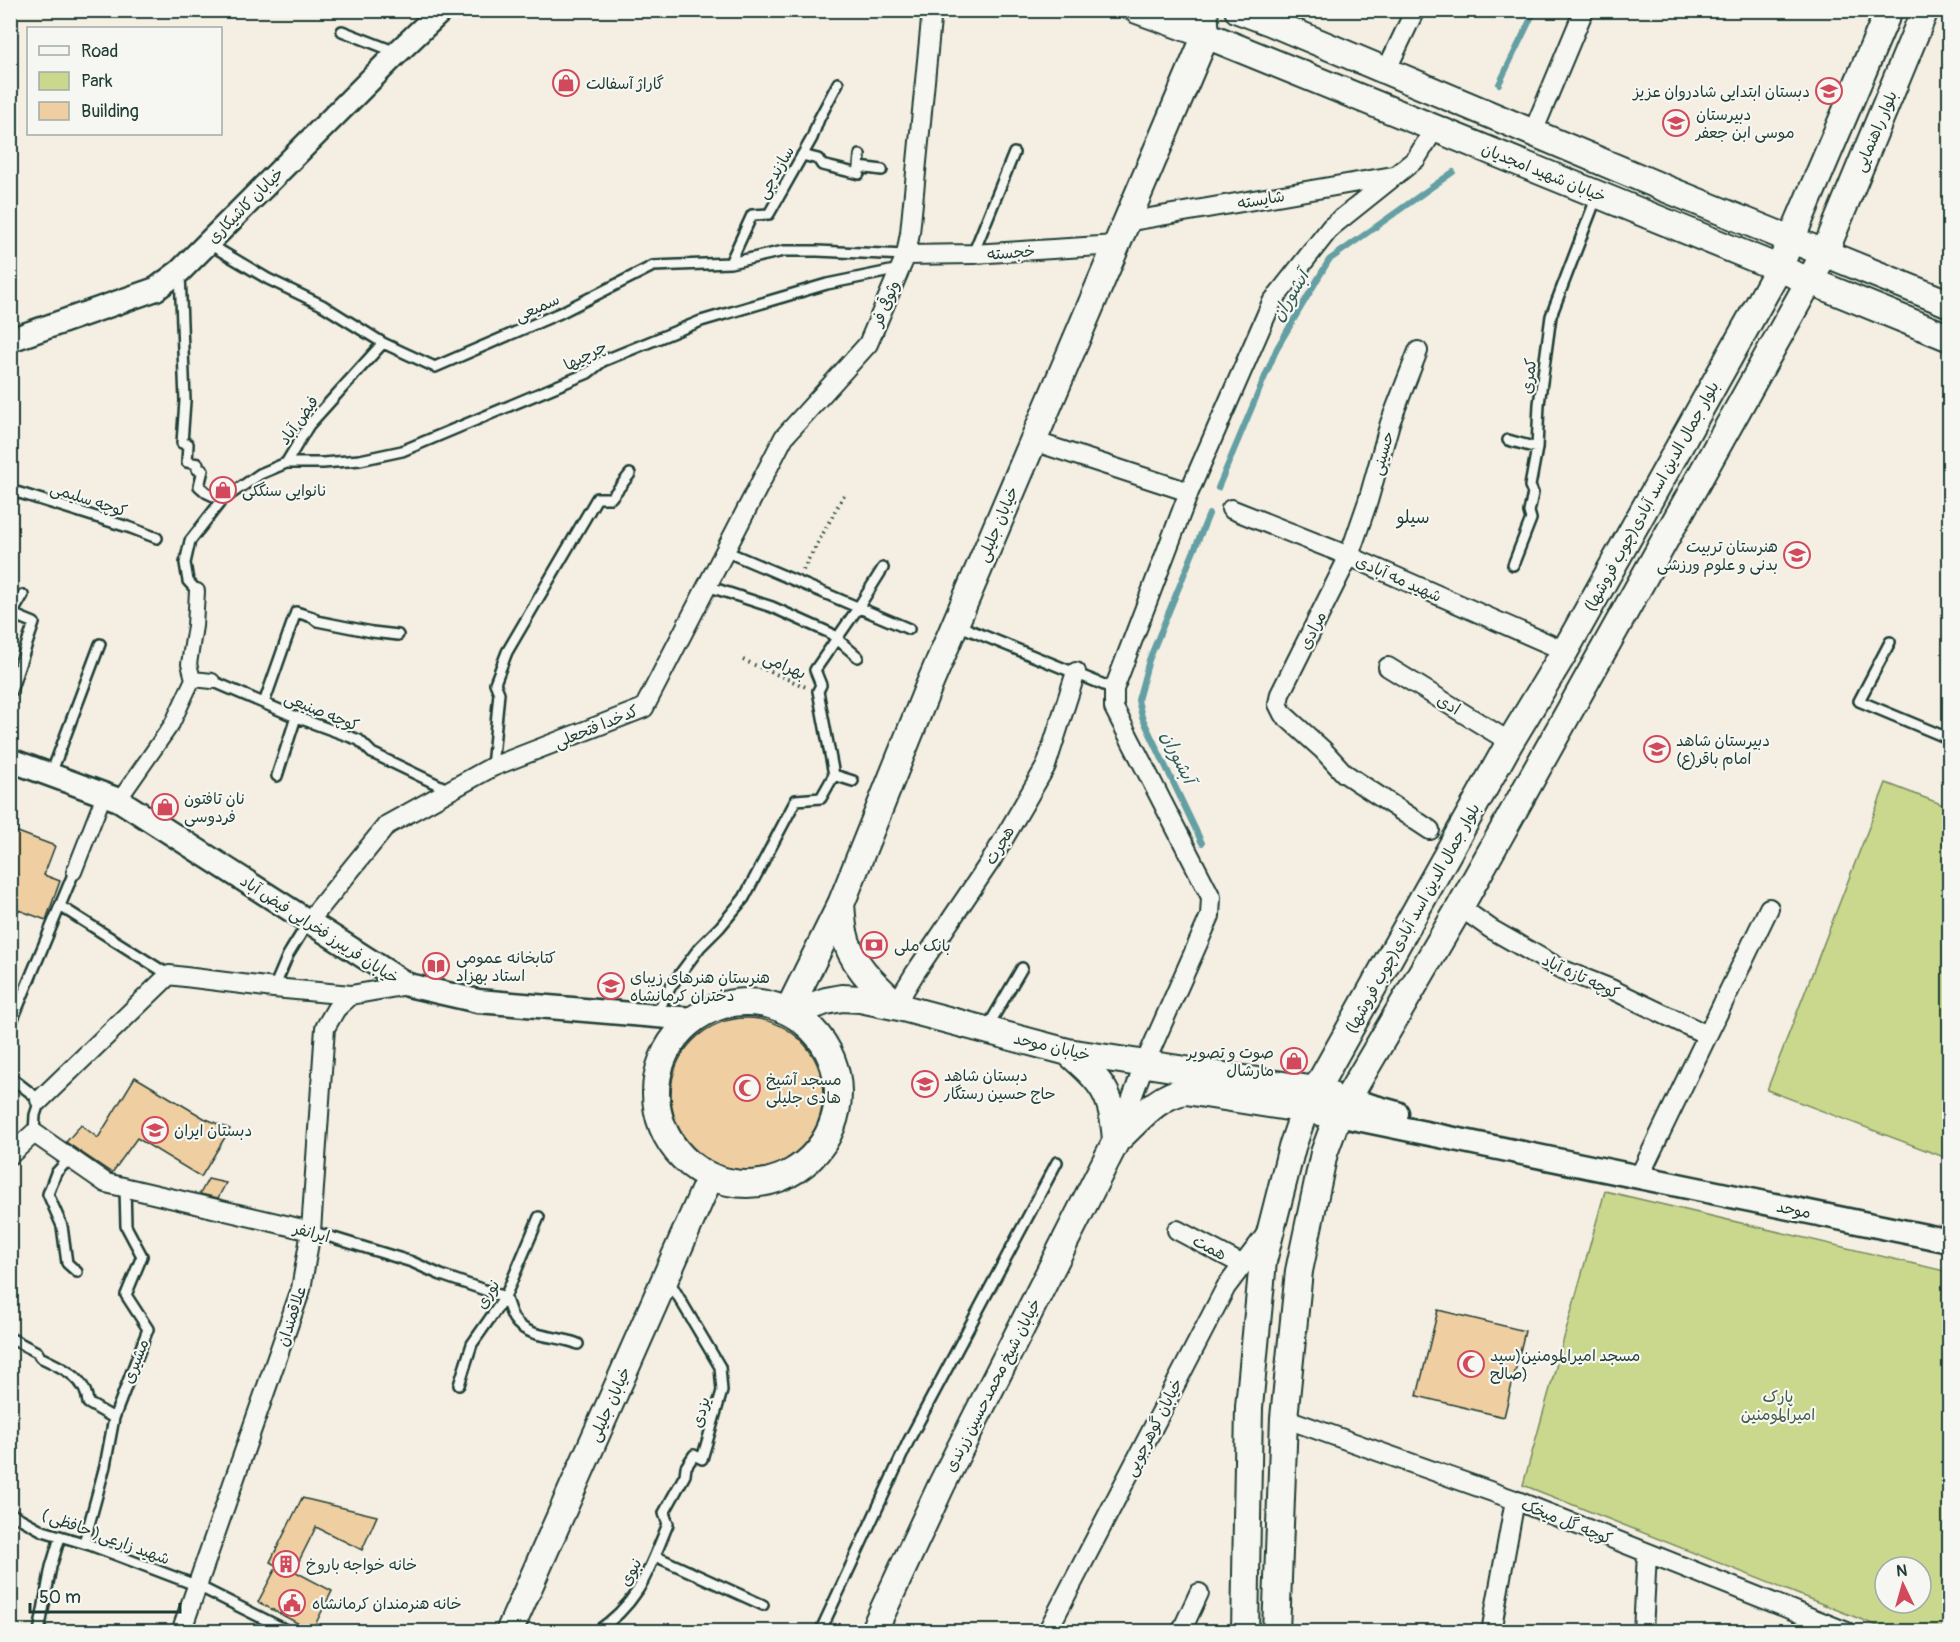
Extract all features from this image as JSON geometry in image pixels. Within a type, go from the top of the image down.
[{"type":"main road","name":"خیابان شهید امجدیان","points":[[1137,10],[1205,23],[1435,128],[1950,338]]},
{"type":"main road","name":"خیابان شهید امجدیان","points":[[1238,10],[1950,304]]},
{"type":"main road","points":[[1205,23],[1238,10]]},
{"type":"main road","name":"بلوار راهنمایی","points":[[1779,267],[1889,10]]},
{"type":"main road","name":"بلوار راهنمایی","points":[[1810,280],[1825,252],[1925,10]]},
{"type":"main road","name":"خیابان جلیلی","points":[[790,1012],[841,904],[955,624],[1121,233],[1205,23]]},
{"type":"main road","name":"بلوار جمال الدین اسد آبادی(چوب فروشها)","points":[[1245,1632],[1249,1407],[1263,1260],[1292,1147],[1311,1100],[1510,741],[1565,651],[1779,267]]},
{"type":"main road","name":"بلوار جمال الدین اسد آبادی(چوب فروشها)","points":[[1276,1632],[1284,1418],[1299,1271],[1324,1153],[1342,1107],[1460,907],[1810,280]]},
{"type":"main road","points":[[841,904],[845,939],[858,965],[871,981],[899,1007]]},
{"type":"main road","name":"خیابان موحد","points":[[790,1012],[842,998],[899,1007],[1068,1052],[1144,1065],[1311,1100]]},
{"type":"main road","points":[[741,1002],[768,1004],[790,1012],[820,1036],[833,1060],[839,1086],[837,1113],[828,1138],[811,1160],[788,1175],[763,1184],[736,1184],[710,1177],[687,1162],[669,1141],[658,1117],[655,1090],[660,1063],[673,1039],[692,1020],[716,1007],[741,1002]]},
{"type":"main road","points":[[1068,1052],[1096,1077],[1109,1096],[1114,1116],[1116,1141]]},
{"type":"main road","points":[[1116,1141],[1162,1099],[1173,1093],[1186,1091],[1311,1100],[1342,1107]]},
{"type":"main road","name":"خیابان شیخ محمدحسین زرندی","points":[[873,1632],[942,1484],[1116,1141]]},
{"type":"main road","name":"خیابان جلیلی","points":[[509,1632],[710,1177]]},
{"type":"street","name":"خیابان کاشیکاری","points":[[10,340],[156,289],[180,270],[442,10]]},
{"type":"street","name":"وثوقی فر","points":[[725,551],[784,438],[868,344],[903,262],[910,233],[932,10]]},
{"type":"street","points":[[1386,71],[1415,10]]},
{"type":"street","points":[[1533,132],[1584,10]]},
{"type":"street","points":[[1116,1141],[1144,1065],[1210,916],[1210,897],[1114,708],[1114,689],[1190,492],[1272,302],[1332,227],[1416,159],[1435,128]]},
{"type":"street","name":"شایسته","points":[[1121,233],[1396,176]]},
{"type":"street","name":"خجسته","points":[[903,262],[1121,233]]},
{"type":"street","name":"حسینی","points":[[1349,556],[1368,501],[1390,423],[1418,351]]},
{"type":"street","points":[[1032,441],[1190,492]]},
{"type":"street","name":"شهید مه آبادی","points":[[1231,508],[1349,556],[1565,651]]},
{"type":"street","name":"کدخدا فتحعلی","points":[[309,921],[387,825],[492,767],[644,708],[725,551]]},
{"type":"street","name":"مرادی","points":[[1349,556],[1280,694],[1278,704],[1283,714],[1323,750],[1344,773],[1430,830]]},
{"type":"street","points":[[74,872],[112,797],[172,724],[193,679],[189,664],[195,626],[197,591]]},
{"type":"street","name":"ادی","points":[[1388,667],[1510,741]]},
{"type":"street","name":"هجرت","points":[[899,1007],[904,991],[992,859],[1046,766],[1076,672]]},
{"type":"street","points":[[193,679],[212,681]]},
{"type":"street","name":"خیابان فریبرز فخرایی فیض آباد","points":[[10,760],[112,797],[408,985],[478,1001],[692,1020]]},
{"type":"street","name":"کوچه تازه آباد","points":[[1460,907],[1491,929],[1561,969],[1609,988],[1707,1035]]},
{"type":"street","points":[[1640,1177],[1769,908]]},
{"type":"street","points":[[40,1100],[169,975],[351,995],[408,985]]},
{"type":"street","name":"علاقمندان","points":[[181,1632],[301,1289],[311,1231],[325,1028],[336,1009],[351,995]]},
{"type":"street","name":"موحد","points":[[1342,1107],[1640,1177],[1950,1241]]},
{"type":"street","points":[[10,1155],[34,1133]]},
{"type":"street","name":"ایرانفر","points":[[34,1133],[106,1183],[311,1231]]},
{"type":"street","name":"خیابان گوهرجویی","points":[[1047,1632],[1226,1287],[1270,1229]]},
{"type":"street","name":"همت","points":[[1177,1230],[1243,1265]]},
{"type":"street","name":"کوچه گل میخک","points":[[1284,1418],[1515,1500],[1848,1632]]},
{"type":"street","points":[[1491,1632],[1515,1500]]},
{"type":"street","points":[[1643,1632],[1647,1552]]},
{"type":"street","points":[[1181,1632],[1199,1593]]},
{"type":"lane","points":[[342,31],[398,52]]},
{"type":"lane","name":"سازندچی","points":[[730,263],[752,215],[769,214],[838,83]]},
{"type":"lane","points":[[973,254],[1014,153]]},
{"type":"lane","points":[[802,155],[818,159],[822,165],[859,174],[860,155]]},
{"type":"lane","points":[[860,168],[882,170]]},
{"type":"lane","name":"کمری","points":[[1513,566],[1531,519],[1529,512],[1533,493],[1530,486],[1537,448],[1539,404],[1551,316],[1598,194]]},
{"type":"lane","name":"سمیعی","points":[[207,243],[268,279],[322,305],[383,343],[435,368],[560,313],[653,266],[730,263],[784,251],[817,251],[903,262]]},
{"type":"lane","name":"چرچیها","points":[[286,463],[323,464],[360,460],[402,451],[588,373],[603,361],[701,321],[903,262]]},
{"type":"lane","points":[[180,270],[185,401],[182,443],[188,444],[187,462],[198,464],[197,470],[203,470],[199,486],[207,493],[222,500]]},
{"type":"lane","name":"فیض آباد","points":[[197,591],[188,581],[185,563],[190,541],[222,500],[260,474],[286,463],[309,425],[383,343]]},
{"type":"lane","points":[[1508,440],[1537,448]]},
{"type":"lane","points":[[492,767],[498,693],[495,684],[507,652],[597,498],[611,498],[630,474]]},
{"type":"lane","name":"کوچه سلیمی","points":[[10,490],[157,538]]},
{"type":"lane","points":[[725,551],[909,629]]},
{"type":"lane","points":[[654,1017],[671,986],[694,955],[744,898],[796,800],[821,798],[834,775],[818,692],[821,685],[815,670],[883,568]]},
{"type":"lane","points":[[707,586],[772,607],[830,633],[858,657]]},
{"type":"lane","points":[[10,694],[34,623],[12,614],[23,595]]},
{"type":"lane","points":[[264,703],[296,612],[317,621],[398,635]]},
{"type":"lane","points":[[955,624],[1114,689]]},
{"type":"lane","points":[[1890,642],[1859,701],[1950,739]]},
{"type":"lane","points":[[50,774],[100,644]]},
{"type":"lane","name":"کوچه صنیعی","points":[[212,681],[296,717],[359,740],[372,753],[450,790]]},
{"type":"lane","points":[[277,776],[296,717]]},
{"type":"lane","points":[[834,775],[853,781]]},
{"type":"lane","points":[[10,1026],[74,872]]},
{"type":"lane","points":[[60,906],[169,975]]},
{"type":"lane","points":[[274,988],[288,955],[309,921]]},
{"type":"lane","points":[[986,1030],[1022,968]]},
{"type":"lane","points":[[11,1078],[40,1100],[35,1115],[34,1133]]},
{"type":"lane","points":[[70,1158],[56,1173],[48,1194],[62,1226],[67,1263],[76,1272]]},
{"type":"lane","points":[[820,1632],[909,1440],[1058,1162]]},
{"type":"lane","name":"مشیری","points":[[84,1544],[105,1466],[114,1418],[148,1329],[126,1295],[142,1256],[126,1227],[125,1187]]},
{"type":"lane","name":"نوری","points":[[459,1385],[472,1344],[505,1297],[539,1217]]},
{"type":"lane","name":"ایرانفر","points":[[311,1231],[412,1262],[441,1275],[505,1297]]},
{"type":"lane","name":"یزدی","points":[[664,1513],[694,1455],[702,1459],[722,1391],[720,1367],[666,1276]]},
{"type":"lane","points":[[505,1297],[513,1319],[534,1335],[563,1338],[578,1344]]},
{"type":"lane","points":[[10,1338],[37,1352],[40,1357],[74,1374],[87,1395],[88,1403],[114,1418]]},
{"type":"lane","name":"شهید زارعی( حافظی )","points":[[10,1513],[43,1531],[198,1586],[290,1632]]},
{"type":"lane","name":"نبوی","points":[[596,1632],[624,1610],[644,1582],[668,1524],[664,1513]]},
{"type":"lane","points":[[39,1632],[51,1567],[60,1537]]},
{"type":"lane","points":[[655,1556],[763,1605]]},
{"type":"path","points":[[796,582],[845,493]]},
{"type":"path","name":"بهرامی","points":[[743,660],[818,692]]},
{"type":"green space","points":[[1886,783],[1949,807],[1949,1159],[1767,1090]]},
{"type":"green space","name":"پارک امیرالمومنین","points":[[1605,1191],[1949,1272],[1949,1631],[1890,1631],[1523,1485]]},
{"type":"building","points":[[10,829],[55,846],[44,875],[60,881],[46,920],[10,907]]},
{"type":"building","name":"مسجد آشیخ هادی جلیلی","points":[[747,1018],[776,1024],[801,1040],[817,1065],[823,1094],[817,1123],[801,1148],[776,1164],[747,1170],[718,1164],[693,1148],[677,1123],[671,1094],[677,1065],[693,1040],[718,1024]]},
{"type":"building","points":[[135,1077],[204,1118],[230,1129],[201,1177],[137,1138],[112,1173],[66,1142],[81,1125],[98,1138]]},
{"type":"building","points":[[208,1179],[226,1183],[218,1198],[200,1194]]},
{"type":"building","name":"مسجد امیرالمومنین(سید صالح)","points":[[1438,1310],[1525,1331],[1504,1417],[1417,1396]]},
{"type":"building","name":"خانه خواجه باروخ","points":[[302,1498],[377,1516],[362,1550],[316,1527],[294,1571],[332,1591],[315,1625],[301,1625],[258,1602],[277,1566],[270,1562]]},
{"type":"waterway","name":"آبشوران","points":[[1499,84],[1535,10]]},
{"type":"waterway","name":"آبشوران","points":[[1218,488],[1277,348],[1329,260],[1453,172]]},
{"type":"waterway","name":"آبشوران","points":[[1202,843],[1142,717],[1138,700],[1149,660],[1209,514]]},
{"type":"place","name":"گاراژ آسفالت","points":[[566,83]]},
{"type":"place","name":"دبستان ابتدایی شادروان عزیز","points":[[1829,91]]},
{"type":"place","name":"دبیرستان موسی ابن جعفر","points":[[1676,123]]},
{"type":"place","name":"نانوایی سنگکی","points":[[223,490]]},
{"type":"place","name":"هنرستان تربیت بدنی و علوم ورزشی","points":[[1797,555]]},
{"type":"place","name":"دبیرستان شاهد امام باقر(ع)","points":[[1657,749]]},
{"type":"place","name":"نان تافتون فردوسی","points":[[165,807]]},
{"type":"place","name":"بانک ملی","points":[[874,945]]},
{"type":"place","name":"کتابخانه عمومی استاد بهزاد","points":[[436,966]]},
{"type":"place","name":"هنرستان هنرهای زیبای دختران کرمانشاه","points":[[611,986]]},
{"type":"place","name":"صوت و تصویر مارشال","points":[[1294,1061]]},
{"type":"place","name":"دبستان شاهد حاج حسین رستگار","points":[[925,1084]]},
{"type":"place","name":"مسجد آشیخ هادی جلیلی","points":[[747,1088]]},
{"type":"place","name":"دبستان ایران","points":[[155,1130]]},
{"type":"place","name":"مسجد امیرالمومنین(سید صالح)","points":[[1471,1364]]},
{"type":"place","name":"خانه خواجه باروخ","points":[[286,1564]]},
{"type":"place","name":"خانه هنرمندان کرمانشاه","points":[[292,1603]]},
{"type":"district","name":"سیلو","points":[[1413,517]]}]
